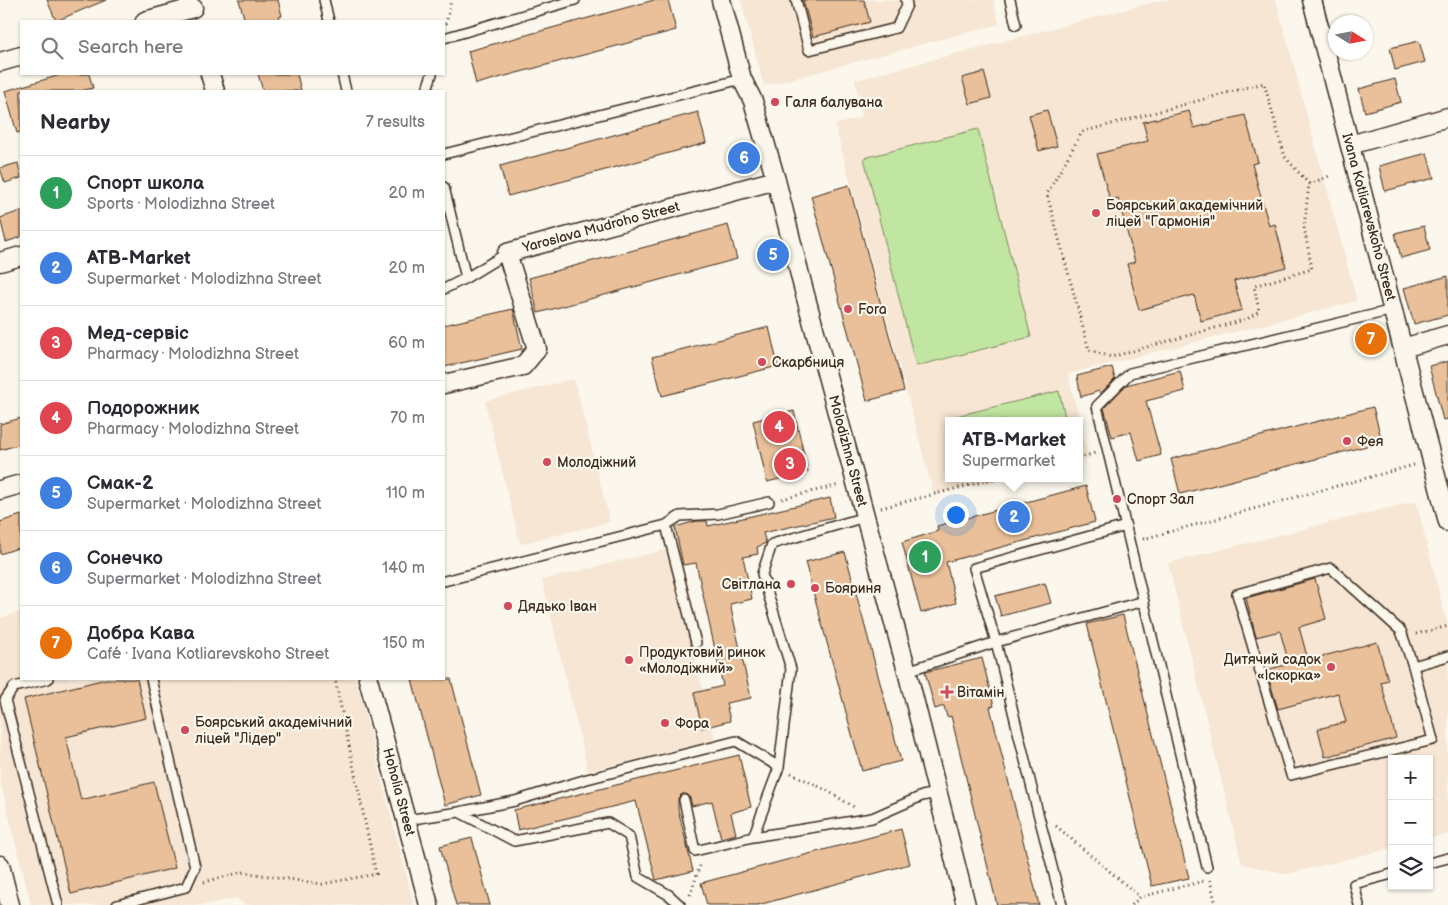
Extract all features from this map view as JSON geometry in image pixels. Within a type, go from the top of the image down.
[{"type":"street","name":"Molodizhna Street","points":[[721,0],[742,79],[753,101],[872,512],[907,671],[966,905]]},
{"type":"street","name":"Ivana Kotliarevskoho Street","points":[[1312,0],[1448,522]]},
{"type":"street","points":[[149,20],[194,10]]},
{"type":"street","points":[[0,62],[20,56]]},
{"type":"street","points":[[210,75],[215,90]]},
{"type":"street","points":[[1350,145],[1448,117]]},
{"type":"street","name":"Yaroslava Mudroho Street","points":[[445,384],[523,366],[537,349],[507,253],[776,180]]},
{"type":"street","points":[[0,262],[20,256]]},
{"type":"street","points":[[1403,348],[1448,335]]},
{"type":"street","points":[[0,490],[20,484]]},
{"type":"street","name":"Hoholia Street","points":[[368,680],[429,905]]},
{"type":"street","points":[[0,865],[10,905]]},
{"type":"lane","points":[[324,0],[329,20]]},
{"type":"lane","points":[[445,37],[575,0]]},
{"type":"lane","points":[[796,0],[810,50],[896,28],[908,5],[906,0]]},
{"type":"lane","points":[[1010,0],[1016,25]]},
{"type":"lane","points":[[342,75],[346,90]]},
{"type":"lane","points":[[428,90],[432,75]]},
{"type":"lane","points":[[445,154],[742,79]]},
{"type":"lane","points":[[445,191],[466,278]]},
{"type":"lane","points":[[445,288],[507,253]]},
{"type":"lane","points":[[1207,867],[1097,406],[1130,373],[1393,310]]},
{"type":"lane","points":[[445,581],[666,525],[680,516],[718,514],[769,502]]},
{"type":"lane","points":[[753,837],[779,767],[791,669],[762,574],[772,544],[872,512]]},
{"type":"lane","points":[[666,525],[696,643]]},
{"type":"lane","points":[[1062,905],[996,642],[974,568],[1126,526]]},
{"type":"lane","points":[[1331,568],[1401,631],[1413,666],[1433,740],[1291,775],[1237,594],[1331,568]]},
{"type":"lane","points":[[907,671],[996,642],[1144,601]]},
{"type":"lane","points":[[1413,666],[1448,656]]},
{"type":"lane","points":[[44,680],[14,687],[5,700],[58,905]]},
{"type":"lane","points":[[117,905],[186,887],[195,867],[151,680]]},
{"type":"lane","points":[[406,820],[459,812],[515,800],[587,779],[736,741],[779,767]]},
{"type":"lane","points":[[684,800],[695,851],[753,837],[872,818],[922,796],[937,793]]},
{"type":"lane","points":[[459,812],[514,841],[608,824],[629,836],[638,878],[669,895],[680,905]]},
{"type":"lane","points":[[1433,862],[1448,858]]},
{"type":"lane","points":[[1360,905],[1354,884],[1388,875]]},
{"type":"path","points":[[445,32],[451,0]]},
{"type":"path","points":[[1264,83],[1285,157],[1309,184],[1304,227],[1312,269],[1254,286],[1259,311],[1247,319],[1111,357],[1088,350],[1047,194],[1082,132],[1264,83]]},
{"type":"path","points":[[1309,184],[1332,175]]},
{"type":"path","points":[[1130,543],[1432,460]]},
{"type":"path","points":[[872,512],[982,482]]},
{"type":"path","points":[[769,502],[841,484]]},
{"type":"path","points":[[1403,637],[1448,626]]},
{"type":"path","points":[[186,887],[242,872],[322,884],[376,874],[335,680]]},
{"type":"path","points":[[779,767],[826,790],[872,818]]},
{"type":"path","points":[[1037,810],[1140,897]]},
{"type":"path","points":[[690,896],[706,848]]},
{"type":"path","points":[[1207,867],[1216,905]]},
{"type":"path","points":[[1132,905],[1140,897],[1210,880]]},
{"type":"shaded area","points":[[741,0],[993,0],[999,24],[764,86]]},
{"type":"shaded area","name":"Боярський академічний ліцей \"Гармонія\"","points":[[1162,0],[1276,0],[1357,301],[1068,374],[1079,417],[945,417],[945,482],[988,482],[934,495],[835,125],[862,117],[855,80]]},
{"type":"shaded area","name":"Молодіжний","points":[[574,379],[610,522],[520,544],[485,401]]},
{"type":"shaded area","name":"Боярський академічний ліцей \"Гармонія\"","points":[[1083,434],[1089,458],[1083,459]]},
{"type":"shaded area","points":[[1416,501],[1448,628],[1448,834],[1433,837],[1433,755],[1388,755],[1388,849],[1287,874],[1242,864],[1168,563]]},
{"type":"shaded area","name":"Продуктовий ринок «Молодіжний»","points":[[669,549],[715,740],[588,771],[542,580]]},
{"type":"shaded area","name":"Боярський академічний ліцей \"Лідер\"","points":[[20,612],[20,680],[356,680],[414,905],[245,905],[236,898],[204,905],[31,905],[0,780],[0,618]]},
{"type":"green space","points":[[978,129],[1031,337],[916,366],[864,158]]},
{"type":"green space","points":[[1059,391],[1065,417],[952,417]]},
{"type":"building","points":[[47,0],[106,0],[58,20],[56,20]]},
{"type":"building","points":[[239,0],[278,0],[282,16],[279,17],[280,20],[245,20]]},
{"type":"building","points":[[654,0],[668,0],[676,30],[476,84],[468,51]]},
{"type":"building","points":[[803,0],[864,0],[870,22],[813,37]]},
{"type":"building","points":[[1419,41],[1425,62],[1395,70],[1390,48]]},
{"type":"building","points":[[984,72],[991,98],[970,104],[962,78]]},
{"type":"building","points":[[61,75],[89,75],[93,88],[85,90],[20,90],[20,132],[17,133],[5,91]]},
{"type":"building","points":[[258,75],[297,75],[301,90],[263,90]]},
{"type":"building","points":[[1395,79],[1401,102],[1365,112],[1359,89]]},
{"type":"building","points":[[1047,110],[1057,146],[1039,151],[1029,115]]},
{"type":"building","points":[[1189,111],[1194,128],[1245,115],[1258,162],[1252,164],[1269,226],[1275,224],[1286,267],[1234,281],[1242,310],[1201,321],[1194,295],[1139,310],[1127,264],[1135,262],[1118,198],[1110,200],[1097,154],[1148,141],[1143,122]]},
{"type":"building","points":[[698,112],[706,143],[508,196],[500,166]]},
{"type":"building","points":[[1427,153],[1434,178],[1385,191],[1379,166]]},
{"type":"building","points":[[18,163],[20,178],[5,183],[0,168]]},
{"type":"building","points":[[849,185],[904,391],[867,401],[811,196]]},
{"type":"building","points":[[20,211],[20,237],[6,242],[0,218]]},
{"type":"building","points":[[728,225],[737,259],[538,313],[529,278]]},
{"type":"building","points":[[1424,226],[1430,250],[1401,258],[1395,233]]},
{"type":"building","points":[[1448,276],[1448,315],[1414,324],[1404,288]]},
{"type":"building","points":[[513,309],[522,349],[445,367],[445,325]]},
{"type":"building","points":[[769,327],[778,366],[662,396],[652,357]]},
{"type":"building","points":[[1378,327],[1383,345],[1365,350],[1360,332]]},
{"type":"building","points":[[1448,361],[1448,419],[1443,420],[1429,366]]},
{"type":"building","points":[[1112,367],[1115,379],[1100,394],[1099,391],[1081,397],[1077,376]]},
{"type":"building","points":[[1180,371],[1185,391],[1146,401],[1161,455],[1139,461],[1131,432],[1112,437],[1104,408],[1126,385]]},
{"type":"building","points":[[1373,407],[1382,442],[1180,494],[1171,459]]},
{"type":"building","points":[[794,411],[808,472],[767,482],[753,421]]},
{"type":"building","points":[[20,418],[20,444],[0,450],[0,424]]},
{"type":"building","points":[[1086,486],[1095,522],[946,562],[956,603],[921,613],[902,542],[938,531],[937,526]]},
{"type":"building","points":[[830,498],[834,517],[763,533],[766,543],[757,547],[758,554],[743,557],[752,599],[730,604],[751,698],[726,703],[730,721],[702,728],[694,693],[723,686],[696,563],[683,565],[675,527],[697,521],[707,521],[708,526]]},
{"type":"building","points":[[20,515],[20,547],[0,554],[0,522]]},
{"type":"building","points":[[845,552],[901,761],[862,771],[805,562]]},
{"type":"building","name":"Дитячий садок «Іскорка»","points":[[1315,579],[1326,619],[1299,627],[1308,660],[1377,642],[1388,680],[1381,682],[1396,738],[1325,757],[1318,729],[1346,722],[1338,693],[1278,709],[1266,670],[1289,664],[1280,631],[1256,637],[1246,598]]},
{"type":"building","points":[[1045,583],[1051,603],[1001,616],[995,596]]},
{"type":"building","points":[[1123,615],[1189,878],[1152,886],[1087,624]]},
{"type":"building","points":[[982,658],[994,706],[990,707],[1039,905],[997,905],[951,716],[947,717],[944,706],[935,709],[925,672]]},
{"type":"building","points":[[451,679],[481,795],[445,805],[412,680]]},
{"type":"building","points":[[102,680],[137,680],[146,718],[66,737],[81,800],[154,782],[175,868],[71,894],[24,699]]},
{"type":"building","points":[[739,755],[751,807],[731,813],[736,834],[721,838],[712,801],[692,806],[690,798],[686,794],[682,794],[678,798],[678,809],[693,871],[656,880],[636,801],[518,830],[514,810]]},
{"type":"building","points":[[901,829],[910,864],[758,905],[707,905],[701,883]]},
{"type":"building","points":[[472,838],[490,905],[456,905],[440,846]]},
{"type":"place","name":"Галя балувана","points":[[775,102]]},
{"type":"place","name":"Сонечко","points":[[744,158]]},
{"type":"place","name":"Боярський академічний ліцей \"Гармонія\"","points":[[1096,213]]},
{"type":"place","name":"Смак-2","points":[[773,255]]},
{"type":"place","name":"Fora","points":[[848,309]]},
{"type":"place","name":"Добра Кава","points":[[1371,339]]},
{"type":"place","name":"Скарбниця","points":[[762,362]]},
{"type":"place","name":"Подорожник","points":[[779,427]]},
{"type":"place","name":"Фея","points":[[1347,441]]},
{"type":"place","name":"Молодіжний","points":[[547,462]]},
{"type":"place","name":"Мед-сервіс","points":[[790,464]]},
{"type":"place","name":"Спорт Зал","points":[[1117,499]]},
{"type":"place","name":"ATB-Market","points":[[1014,517]]},
{"type":"place","name":"Спорт школа","points":[[925,557]]},
{"type":"place","name":"Світлана","points":[[791,584]]},
{"type":"place","name":"Бояриня","points":[[815,588]]},
{"type":"place","name":"Дядько Іван","points":[[508,606]]},
{"type":"place","name":"Продуктовий ринок «Молодіжний»","points":[[629,660]]},
{"type":"place","name":"Дитячий садок «Іскорка»","points":[[1331,667]]},
{"type":"place","name":"Вітамін","points":[[947,692]]},
{"type":"place","name":"Фора","points":[[665,723]]},
{"type":"place","name":"Боярський академічний ліцей \"Лідер\"","points":[[185,730]]}]
